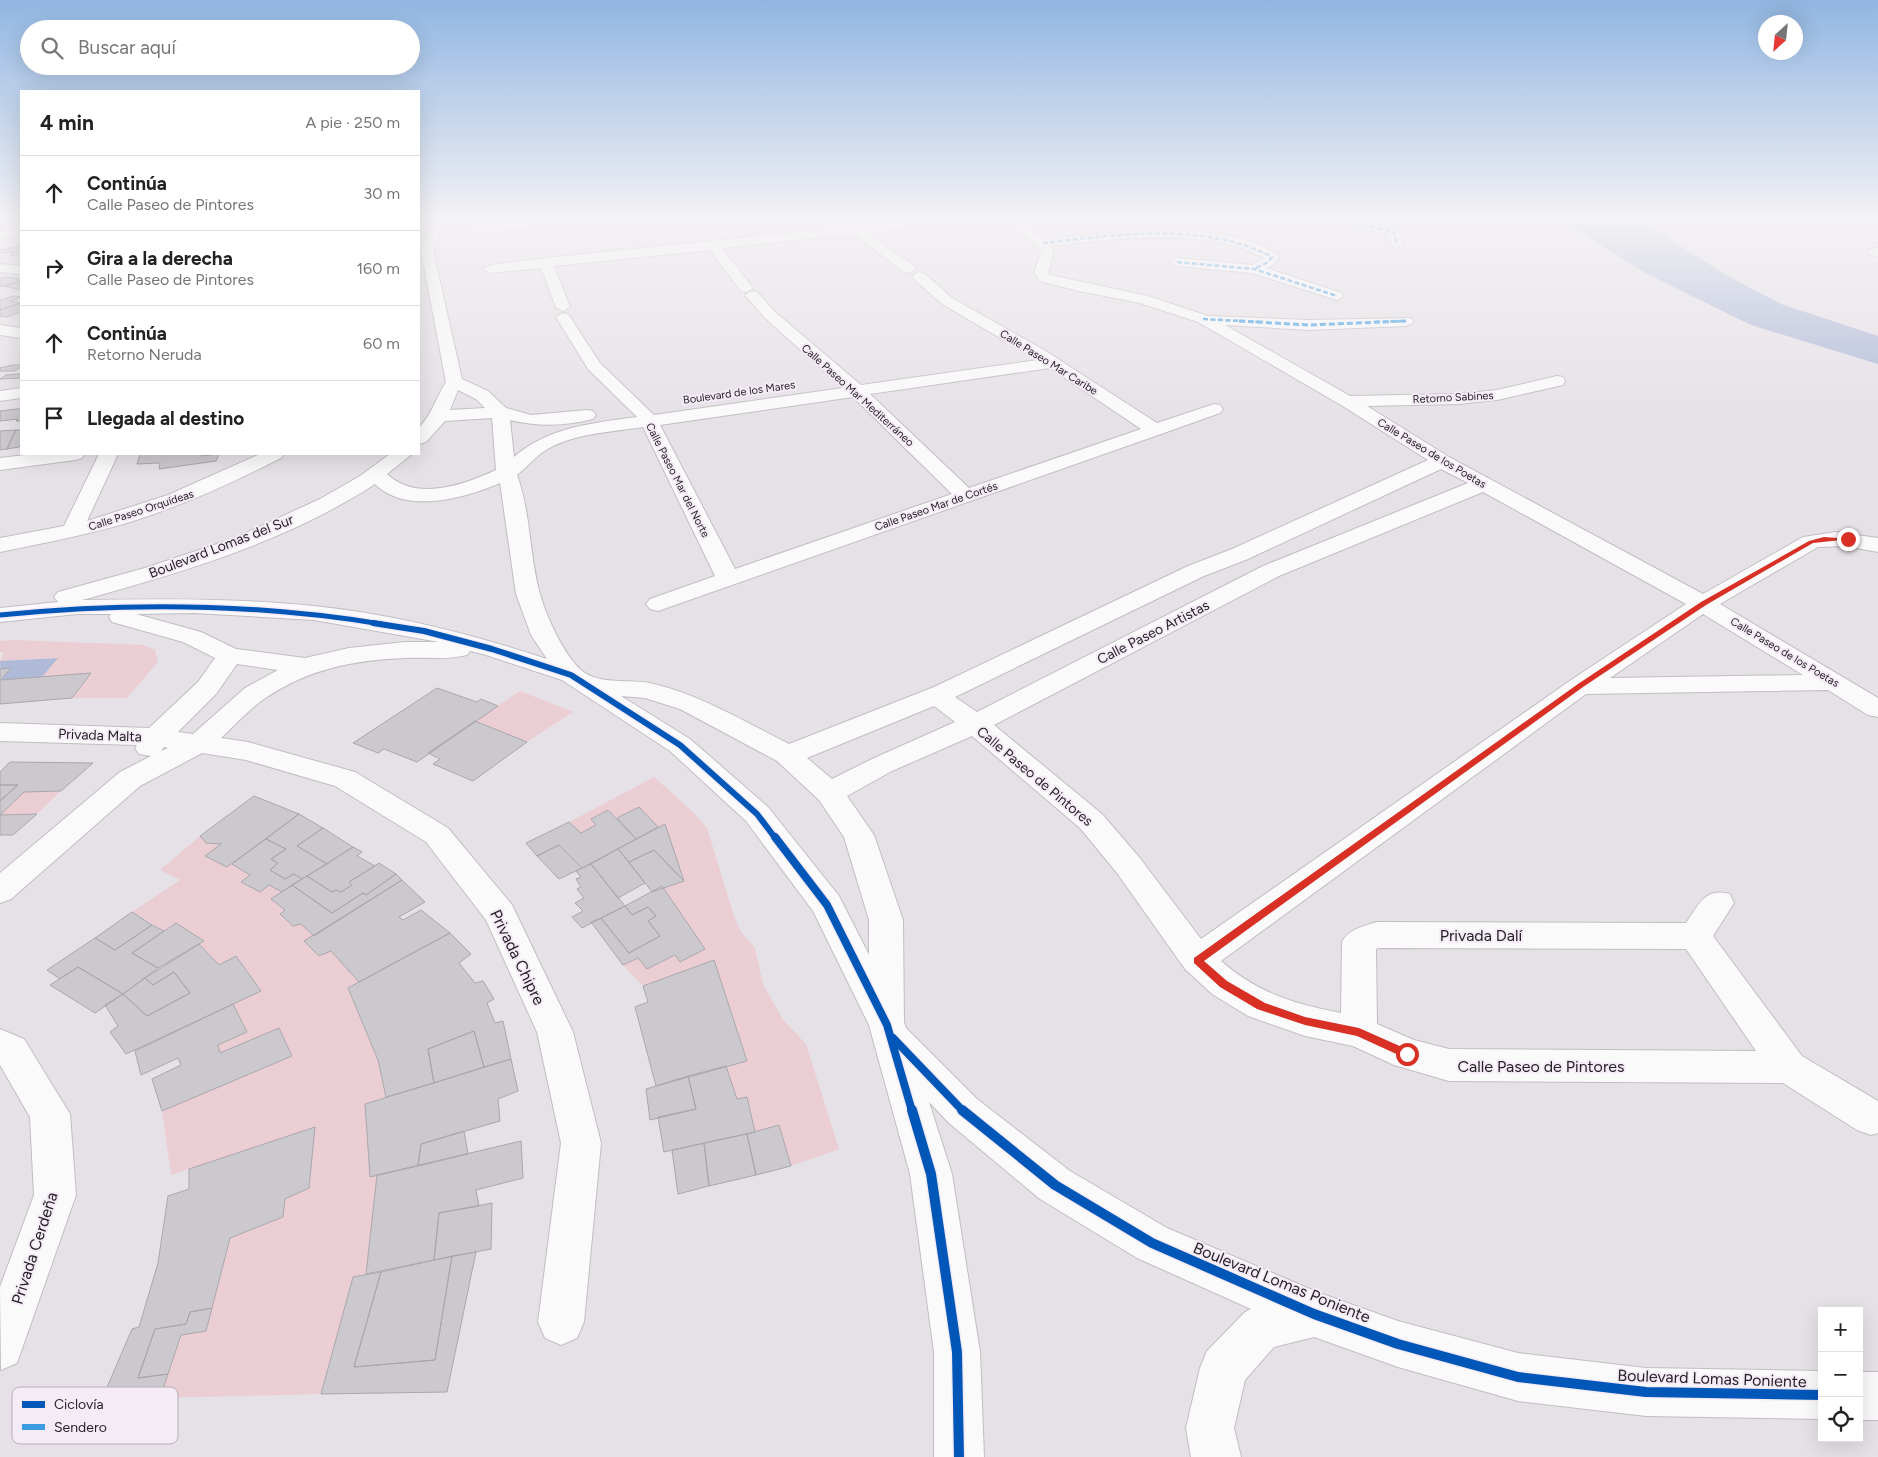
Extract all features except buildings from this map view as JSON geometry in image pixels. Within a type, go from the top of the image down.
[{"type":"street","points":[[420,437],[440,416],[444,400],[454,382],[435,285]]},
{"type":"street","name":"Calle Paseo Mar del Norte","points":[[554,285],[563,312],[594,366],[643,413],[728,579]]},
{"type":"street","name":"Calle Paseo Mar Mediterráneo","points":[[744,285],[770,315],[841,379],[856,390],[965,495]]},
{"type":"street","name":"Calle Paseo Mar Caribe","points":[[929,285],[947,301],[1038,353],[1155,430]]},
{"type":"street","name":"Calle Paseo de los Poetas","points":[[1071,285],[1143,299],[1203,319],[1346,401],[1442,461],[1703,604],[1836,682],[1878,709]]},
{"type":"street","points":[[1303,285],[1337,296]]},
{"type":"street","points":[[1203,319],[1309,325],[1406,320]]},
{"type":"street","points":[[0,330],[20,332]]},
{"type":"street","name":"Boulevard de los Mares","points":[[506,473],[537,447],[548,441],[598,428],[643,413],[841,379],[1038,353]]},
{"type":"street","name":"Boulevard de los Mares","points":[[440,416],[500,412],[532,420],[549,420],[643,413],[856,390],[1054,363]]},
{"type":"street","name":"Retorno Sabines","points":[[1346,401],[1458,399],[1497,395],[1557,381]]},
{"type":"street","points":[[454,382],[482,395],[500,412],[506,473],[513,493],[528,594],[543,635],[579,680],[680,744],[757,814],[827,905],[889,1030],[931,1174],[957,1352],[959,1457]]},
{"type":"street","points":[[0,396],[20,393]]},
{"type":"street","name":"Calle Paseo Mar de Cortés","points":[[658,604],[1214,409]]},
{"type":"street","points":[[0,464],[68,455]]},
{"type":"street","points":[[72,531],[108,455]]},
{"type":"street","name":"Calle Paseo Orquídeas","points":[[0,545],[72,531],[130,516],[193,493],[272,455]]},
{"type":"street","name":"Boulevard Lomas del Sur","points":[[0,615],[167,570],[266,531],[332,502],[377,475],[401,455]]},
{"type":"street","points":[[788,755],[847,734],[937,696],[1196,572],[1240,554],[1442,461]]},
{"type":"street","points":[[377,475],[383,485],[396,491],[427,494],[477,486],[506,473]]},
{"type":"street","name":"Calle Paseo Artistas","points":[[829,793],[882,765],[975,724],[1271,571],[1484,484]]},
{"type":"street","points":[[1197,960],[1580,686],[1703,604],[1811,542],[1824,539],[1848,539],[1878,545]]},
{"type":"street","points":[[1240,554],[1271,571]]},
{"type":"street","points":[[1196,572],[1232,592]]},
{"type":"street","points":[[0,615],[77,607],[195,606],[314,613],[424,631],[492,649],[579,680],[648,690],[689,703],[788,755],[829,793],[859,835],[886,920],[889,1030]]},
{"type":"street","points":[[77,607],[157,625],[192,637],[230,656],[305,666]]},
{"type":"street","points":[[0,891],[130,779],[199,743],[254,694],[305,666],[349,656],[404,650],[492,649]]},
{"type":"street","points":[[130,779],[156,737],[207,688],[230,656]]},
{"type":"street","points":[[1580,686],[1836,682]]},
{"type":"street","name":"Calle Paseo de Pintores","points":[[937,696],[975,724],[1091,822],[1128,865],[1197,960],[1224,984],[1261,1006],[1305,1021],[1359,1032],[1407,1054],[1449,1066],[1789,1067]]},
{"type":"street","name":"Privada Malta","points":[[0,732],[156,737],[199,743]]},
{"type":"street","name":"Privada Chipre","points":[[199,743],[248,751],[345,779],[437,835],[500,914],[555,1032],[580,1143],[561,1322]]},
{"type":"street","points":[[1718,903],[1695,936],[1789,1067],[1871,1118]]},
{"type":"street","name":"Privada Dalí","points":[[1359,1032],[1359,942],[1376,934],[1695,936]]},
{"type":"street","name":"Boulevard Lomas Poniente","points":[[889,1030],[963,1111],[1055,1185],[1152,1243],[1314,1314],[1398,1344],[1518,1377],[1646,1392],[1818,1395]]},
{"type":"street","name":"Privada Cerdeña","points":[[0,1044],[11,1050],[50,1114],[55,1195],[1,1347]]},
{"type":"street","points":[[1216,1457],[1210,1428],[1224,1368],[1261,1328],[1314,1314]]},
{"type":"street","points":[[1863,1396],[1878,1396]]},
{"type":"shaded area","points":[[0,641],[144,645],[155,650],[158,662],[127,698],[72,698],[90,674],[42,677],[57,658],[0,661],[4,652],[0,652]]},
{"type":"shaded area","points":[[520,691],[573,712],[527,742],[475,721]]},
{"type":"shaded area","points":[[654,777],[692,811],[707,828],[734,916],[741,932],[755,948],[763,984],[783,1020],[806,1044],[839,1149],[791,1166],[779,1125],[755,1132],[747,1097],[737,1099],[726,1066],[747,1061],[714,960],[643,986],[623,965],[638,958],[647,969],[675,955],[680,962],[705,949],[662,886],[684,880],[665,824],[658,827],[639,808],[617,818],[607,810],[591,819],[596,825],[581,833],[569,822]]},
{"type":"shaded area","points":[[61,791],[37,814],[0,815],[24,792]]},
{"type":"shaded area","points":[[200,836],[206,843],[221,844],[205,856],[227,867],[232,864],[250,875],[241,882],[260,891],[269,885],[282,892],[272,899],[285,910],[280,915],[293,926],[301,924],[314,936],[304,942],[319,956],[331,951],[359,982],[348,988],[378,1060],[386,1097],[365,1104],[370,1177],[377,1175],[366,1274],[353,1277],[321,1394],[178,1398],[178,1387],[164,1387],[181,1335],[206,1330],[230,1238],[283,1217],[285,1199],[309,1188],[315,1128],[171,1175],[162,1111],[291,1055],[279,1028],[220,1053],[218,1045],[247,1032],[233,1004],[261,990],[236,956],[219,965],[199,944],[204,941],[176,924],[164,931],[132,912],[180,880],[160,870]]},
{"type":"water","points":[[1669,285],[1745,285],[1781,304],[1878,336],[1878,364],[1751,325]]},
{"type":"water","points":[[58,658],[42,677],[1,680],[0,661]]},
{"type":"marked path","points":[[1303,285],[1337,296]]},
{"type":"marked path","points":[[1203,319],[1309,325],[1406,321]]},
{"type":"cycle path","points":[[0,615],[77,607],[195,606],[314,613],[424,631],[492,649],[571,675],[680,745],[757,814],[827,905],[887,1025],[931,1174],[957,1352],[959,1457]]},
{"type":"cycle path","points":[[893,1038],[963,1111],[1055,1185],[1152,1243],[1314,1314],[1398,1344],[1518,1377],[1646,1392],[1818,1395]]},
{"type":"route","points":[[1407,1054],[1359,1032],[1305,1021],[1261,1006],[1224,984],[1197,960],[1580,686],[1703,604],[1811,542],[1824,539],[1848,539]]}]
